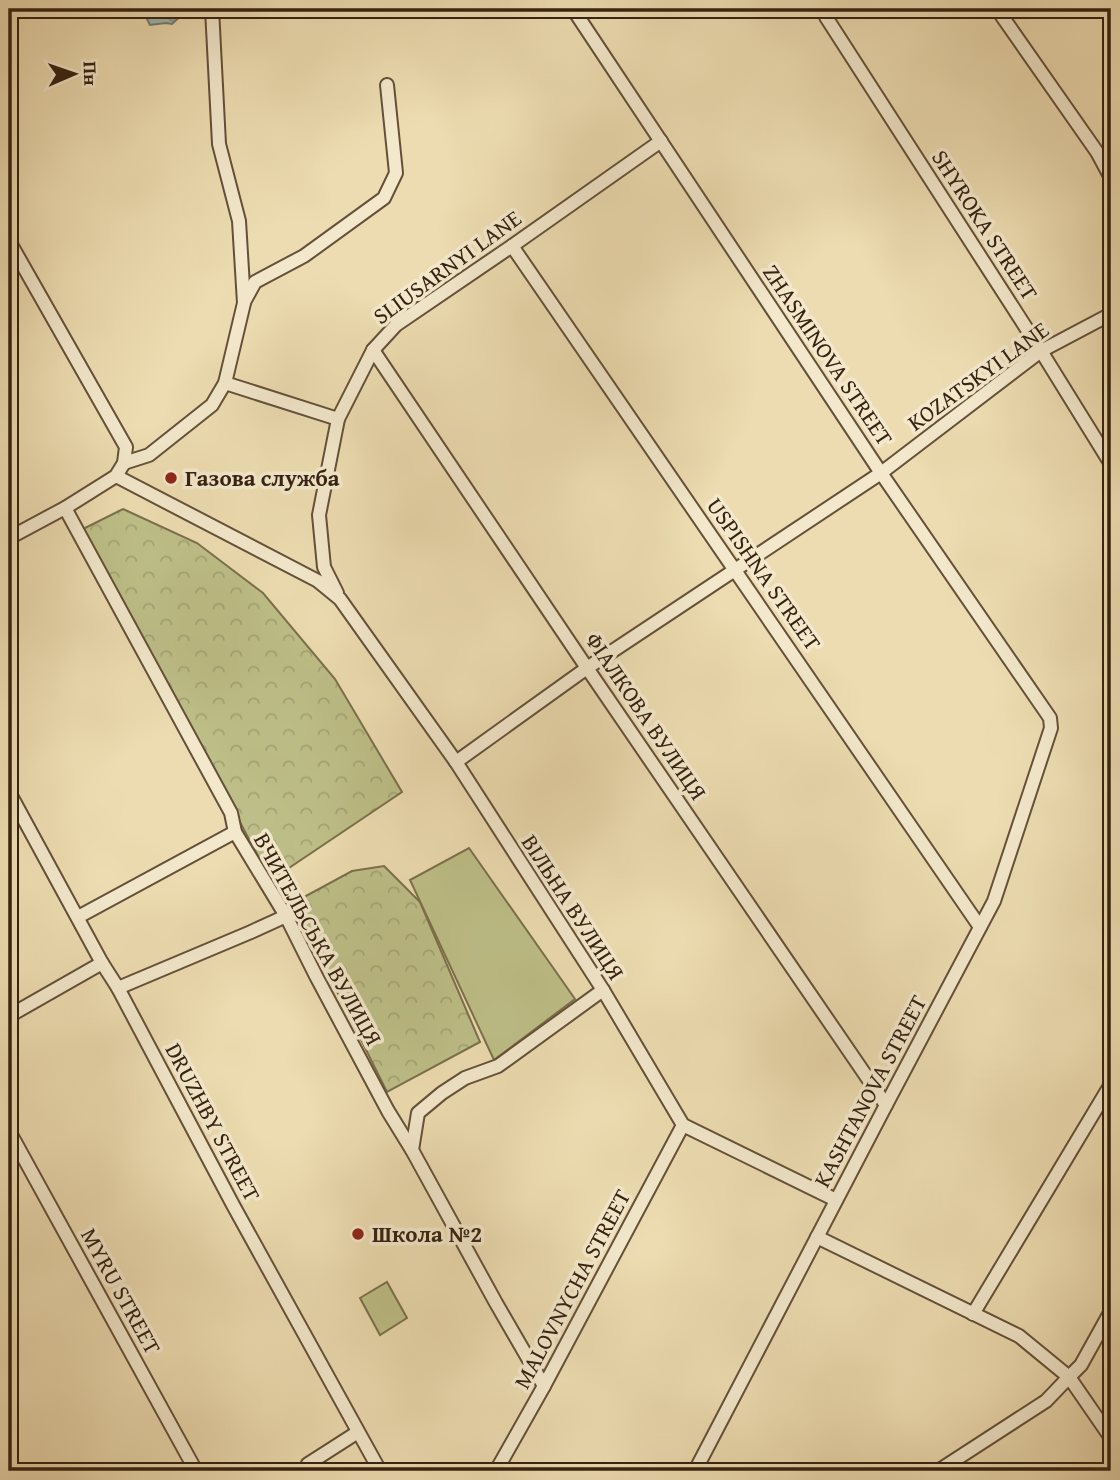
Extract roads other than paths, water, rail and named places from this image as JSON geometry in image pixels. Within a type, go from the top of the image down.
[{"type":"street","points":[[212,9],[219,144],[239,221],[244,303]]},
{"type":"street","name":"SHYROKA STREET","points":[[826,9],[826,17],[1111,464]]},
{"type":"street","points":[[998,9],[1097,152],[1111,178]]},
{"type":"street","name":"ZHASMINOVA STREET","points":[[575,12],[881,472],[1050,718]]},
{"type":"street","points":[[124,463],[149,455],[212,405],[225,383],[244,303],[256,282],[304,256],[384,198],[396,173],[387,85]]},
{"type":"street","name":"SLIUSARNYI LANE","points":[[340,599],[324,567],[319,515],[338,419],[373,350],[396,325],[661,141]]},
{"type":"street","points":[[9,241],[126,447],[124,463],[116,476],[65,508],[9,538]]},
{"type":"street","name":"USPISHNA STREET","points":[[512,246],[980,927]]},
{"type":"street","name":"KOZATSKYI LANE","points":[[456,762],[587,668],[881,472],[1041,351],[1111,314]]},
{"type":"street","name":"ФІАЛКОВА ВУЛИЦЯ","points":[[373,350],[886,1105]]},
{"type":"street","points":[[225,383],[338,419]]},
{"type":"street","name":"ВІЛЬНА ВУЛИЦЯ","points":[[116,476],[318,581],[340,599],[456,762],[603,990],[683,1125]]},
{"type":"street","name":"ВЧИТЕЛЬСЬКА ВУЛИЦЯ","points":[[65,508],[231,813],[235,832],[286,916],[388,1111],[544,1386]]},
{"type":"street","name":"KASHTANOVA STREET","points":[[695,1471],[994,901],[1051,728],[1050,718]]},
{"type":"street","name":"DRUZHBY STREET","points":[[9,792],[380,1471]]},
{"type":"street","points":[[78,917],[235,832]]},
{"type":"street","points":[[118,988],[286,916]]},
{"type":"street","points":[[9,1016],[102,963]]},
{"type":"street","points":[[412,1150],[418,1113],[465,1078],[498,1066],[603,990]]},
{"type":"street","points":[[973,1314],[1111,1084]]},
{"type":"street","points":[[683,1125],[836,1200]]},
{"type":"street","name":"MALOVNYCHA STREET","points":[[496,1471],[683,1125]]},
{"type":"street","name":"MYRU STREET","points":[[9,1131],[197,1471]]},
{"type":"street","points":[[817,1237],[1018,1336],[1069,1377],[1111,1438]]},
{"type":"street","points":[[938,1471],[1046,1401],[1082,1365],[1111,1311]]},
{"type":"street","points":[[310,1471],[308,1464],[358,1432]]},
{"type":"water","points":[[142,9],[183,9],[184,13],[172,24],[150,25]]},
{"type":"place","name":"Газова служба","points":[[171,478]]},
{"type":"place","name":"Школа №2","points":[[358,1234]]}]
